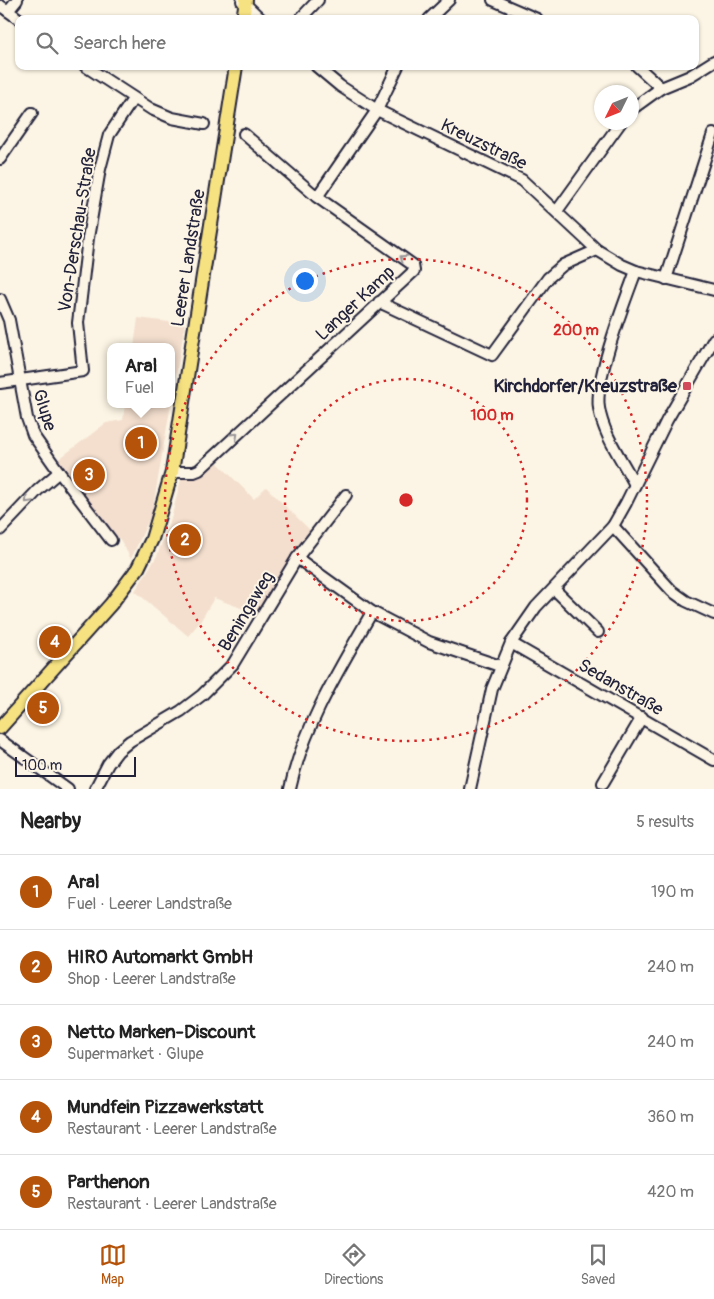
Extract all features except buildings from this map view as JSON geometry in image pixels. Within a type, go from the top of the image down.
[{"type":"main road","points":[[243,15],[244,2]]},
{"type":"main road","name":"Leerer Landstraße","points":[[0,728],[128,583],[152,539],[172,472],[235,70]]},
{"type":"street","points":[[15,16],[4,9],[17,0]]},
{"type":"street","points":[[304,15],[318,0]]},
{"type":"street","points":[[433,15],[449,0]]},
{"type":"street","points":[[493,0],[528,15]]},
{"type":"street","points":[[244,2],[257,15]]},
{"type":"street","points":[[639,104],[661,88],[690,76],[714,61]]},
{"type":"street","points":[[92,70],[133,99],[172,118],[204,124]]},
{"type":"street","name":"Kreuzstraße","points":[[321,70],[340,86],[377,110],[512,174],[532,188],[597,250],[636,271],[714,290]]},
{"type":"street","points":[[317,197],[377,110],[396,70]]},
{"type":"street","points":[[641,70],[661,88]]},
{"type":"street","name":"Von-Derschau-Straße","points":[[20,382],[83,371],[78,323],[88,238],[100,169],[109,135],[133,99]]},
{"type":"street","points":[[0,159],[32,113]]},
{"type":"street","points":[[557,211],[615,130]]},
{"type":"street","name":"Langer Kamp","points":[[172,472],[194,472],[200,470],[414,271],[413,265],[317,197],[244,134]]},
{"type":"street","points":[[666,279],[713,134]]},
{"type":"street","points":[[379,302],[492,355],[548,278],[563,265],[597,250]]},
{"type":"street","points":[[636,271],[604,370],[598,397],[601,417],[618,454],[636,485]]},
{"type":"street","name":"Glupe","points":[[0,299],[8,320],[27,418],[33,435],[111,540]]},
{"type":"street","points":[[470,789],[492,689],[511,643],[522,624],[613,526],[636,485],[667,420],[714,339]]},
{"type":"street","points":[[0,383],[20,382]]},
{"type":"street","points":[[0,530],[38,490],[59,472]]},
{"type":"street","name":"Beningaweg","points":[[95,789],[108,764],[118,751],[182,712],[202,696],[233,664],[297,558],[346,495]]},
{"type":"street","points":[[613,526],[672,591],[686,602],[714,614]]},
{"type":"street","points":[[297,558],[372,612],[429,642],[500,666]]},
{"type":"street","points":[[554,589],[598,632]]},
{"type":"street","points":[[290,789],[317,714],[341,665],[372,612]]},
{"type":"street","name":"Sedanstraße","points":[[511,643],[714,760]]},
{"type":"street","points":[[603,783],[642,717]]},
{"type":"street","points":[[0,740],[68,789]]},
{"type":"shaded area","points":[[138,318],[185,324],[175,381],[175,343],[135,343]]},
{"type":"shaded area","points":[[124,408],[170,408],[152,513],[131,559],[121,541],[55,462],[106,423],[123,420]]},
{"type":"shaded area","points":[[215,460],[254,499],[266,487],[311,531],[299,546],[260,615],[214,598],[200,622],[188,636],[135,591],[157,556],[172,515],[181,479],[199,476]]},
{"type":"place","name":"Kirchdorfer/Kreuzstraße","points":[[687,386]]},
{"type":"place","name":"Aral","points":[[141,443]]},
{"type":"place","name":"Netto Marken-Discount","points":[[89,475]]},
{"type":"place","name":"HIRO Automarkt GmbH","points":[[185,540]]},
{"type":"place","name":"Mundfein Pizzawerkstatt","points":[[55,642]]},
{"type":"place","name":"Parthenon","points":[[43,708]]}]
